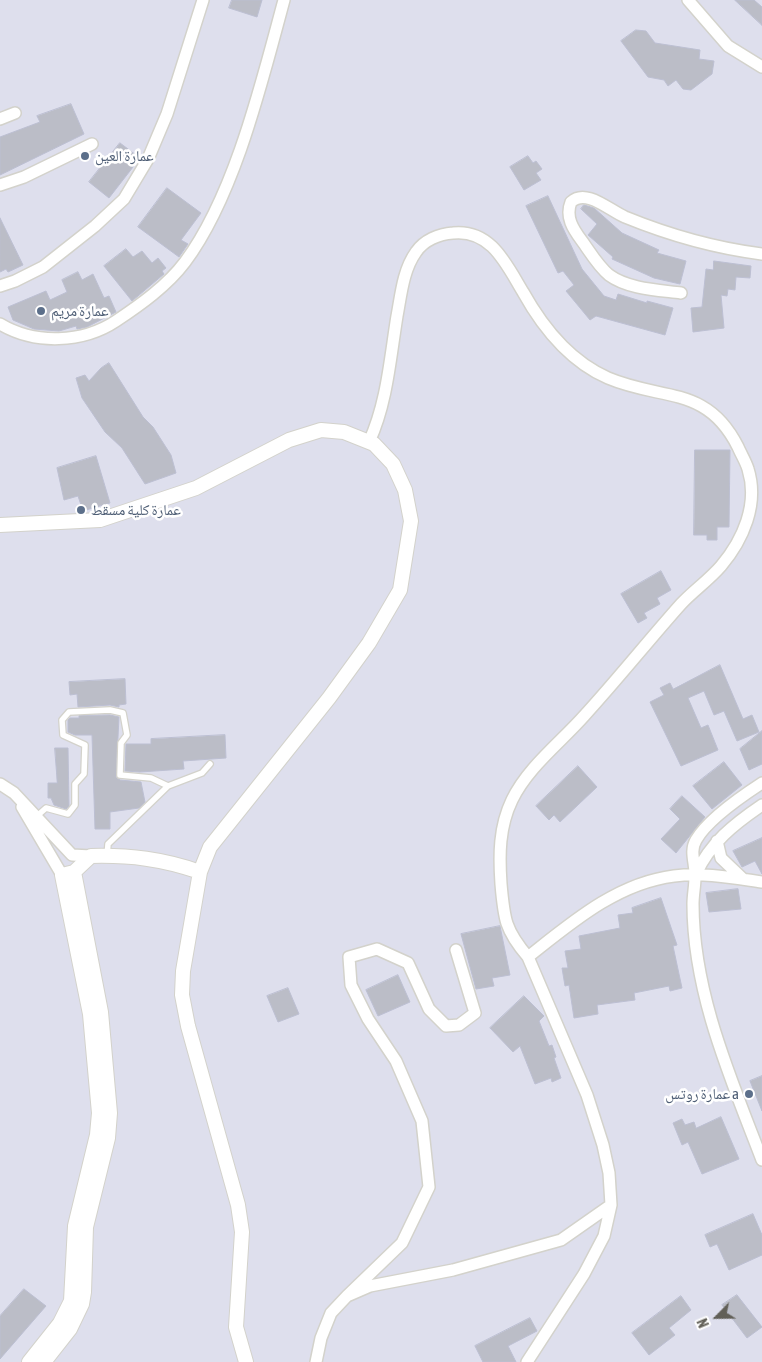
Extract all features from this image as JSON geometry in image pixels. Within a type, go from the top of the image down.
[{"type":"street","points":[[0,286],[15,281],[42,267],[95,226],[124,199],[148,159],[168,114],[203,0]]},
{"type":"street","points":[[0,324],[6,328],[41,337],[59,339],[84,337],[106,328],[126,315],[166,283],[185,263],[204,232],[229,177],[262,82],[284,0]]},
{"type":"street","points":[[688,0],[728,46],[762,68]]},
{"type":"street","points":[[0,118],[15,113]]},
{"type":"street","points":[[0,185],[24,177],[92,144]]},
{"type":"street","points":[[681,293],[646,289],[620,281],[609,275],[573,228],[569,217],[571,202],[576,197],[584,196],[624,216],[679,236],[732,250],[762,254]]},
{"type":"street","points":[[369,442],[379,420],[384,400],[402,286],[409,263],[418,249],[428,241],[441,235],[463,233],[482,238],[497,250],[534,312],[555,341],[581,362],[607,377],[638,388],[678,396],[696,402],[711,411],[723,422],[748,467],[751,492],[750,516],[737,542],[721,566],[683,601],[584,717],[528,775],[512,800],[500,834],[502,900],[505,923],[512,939],[528,957],[587,1095],[603,1145],[609,1173],[611,1205],[604,1236],[584,1274],[527,1362]]},
{"type":"street","points":[[0,525],[100,520],[196,488],[289,440],[320,430],[344,432],[369,442],[394,464],[405,490],[411,521],[400,590],[369,643],[329,698],[210,847],[200,872],[183,971],[182,995],[188,1026],[238,1206],[242,1232],[236,1327],[246,1362]]},
{"type":"street","points":[[762,782],[708,826],[696,839],[692,849],[695,875],[694,926],[702,980],[724,1062],[762,1160]]},
{"type":"street","points":[[0,784],[14,793],[72,855],[148,857],[168,861],[200,872]]},
{"type":"street","points":[[14,793],[68,873],[101,1012],[110,1113],[108,1138],[86,1227],[82,1304],[70,1329],[44,1362]]},
{"type":"street","points":[[695,875],[704,855],[717,841],[762,805]]},
{"type":"street","points":[[717,841],[721,858],[743,879]]},
{"type":"street","points":[[68,873],[91,856]]},
{"type":"street","points":[[29,1362],[60,1323],[71,1301],[75,1226],[97,1135],[99,1113],[90,1014],[68,873]]},
{"type":"street","points":[[528,957],[604,900],[644,884],[674,876],[695,875],[762,882]]},
{"type":"street","points":[[316,1362],[321,1338],[331,1313],[402,1243],[429,1187],[422,1122],[396,1061],[368,1018],[351,985],[349,957],[377,949],[408,963],[430,1009],[446,1026],[459,1025],[475,1013],[456,950]]},
{"type":"street","points":[[347,1296],[370,1286],[453,1270],[561,1240],[611,1205]]},
{"type":"street","points":[[378,1266],[386,1278],[396,1281]]},
{"type":"lane","points":[[37,816],[46,808],[68,814],[75,805],[75,784],[84,774],[85,745],[63,736],[62,720],[69,712],[110,710],[124,713],[127,735],[121,743],[120,775],[151,778],[168,786]]},
{"type":"lane","points":[[107,856],[108,844],[168,786],[202,774],[210,764]]},
{"type":"building","points":[[232,0],[262,0],[257,17],[229,8]]},
{"type":"building","points":[[735,0],[754,0],[762,7],[762,25]]},
{"type":"building","points":[[636,30],[646,31],[655,43],[700,50],[699,59],[714,61],[712,74],[691,90],[683,89],[676,80],[668,86],[664,80],[648,77],[621,41]]},
{"type":"building","points":[[71,104],[84,134],[0,175],[0,137],[40,122],[37,116]]},
{"type":"building","points":[[120,143],[140,158],[109,198],[89,182]]},
{"type":"building","points":[[528,156],[533,163],[536,161],[542,169],[536,173],[541,180],[524,190],[510,167]]},
{"type":"building","points":[[167,188],[201,213],[181,240],[188,244],[179,257],[138,227]]},
{"type":"building","points":[[548,196],[582,269],[604,296],[616,300],[618,294],[647,303],[647,301],[673,308],[665,335],[596,316],[590,320],[566,291],[574,285],[563,271],[558,273],[526,206]]},
{"type":"building","points":[[584,205],[594,208],[622,233],[659,250],[657,253],[686,261],[680,284],[654,278],[612,259],[613,257],[588,235],[597,224],[581,209]]},
{"type":"building","points":[[0,218],[23,265],[8,272],[6,269],[0,272]]},
{"type":"building","points":[[126,249],[133,257],[142,251],[152,263],[158,258],[166,268],[162,271],[164,274],[132,301],[104,266]]},
{"type":"building","points":[[714,261],[751,266],[750,278],[736,277],[735,290],[728,289],[727,296],[721,295],[724,328],[693,332],[691,308],[702,307],[706,269],[713,270]]},
{"type":"building","points":[[78,272],[82,280],[93,274],[104,298],[109,296],[116,312],[87,327],[77,329],[76,326],[59,331],[34,329],[13,320],[8,307],[46,291],[50,300],[67,292],[62,280]]},
{"type":"building","points":[[109,363],[143,417],[153,427],[171,455],[176,473],[145,484],[122,448],[105,432],[82,398],[76,378],[85,375],[89,381],[101,368]]},
{"type":"building","points":[[695,450],[730,450],[729,527],[717,527],[717,540],[707,540],[707,535],[694,535]]},
{"type":"building","points":[[96,456],[110,503],[83,511],[78,496],[64,500],[57,468]]},
{"type":"building","points":[[661,571],[671,590],[657,598],[660,604],[644,613],[647,618],[638,623],[621,594]]},
{"type":"building","points":[[720,665],[743,719],[752,715],[759,732],[737,741],[724,711],[714,715],[704,691],[688,698],[701,728],[708,725],[718,750],[681,766],[650,702],[664,695],[660,688],[670,683],[673,689]]},
{"type":"building","points":[[125,679],[126,704],[119,705],[119,707],[110,705],[78,707],[77,694],[70,695],[69,682]]},
{"type":"building","points":[[110,715],[119,717],[116,777],[120,780],[141,782],[145,802],[139,808],[110,812],[110,829],[95,829],[92,735],[75,735],[68,732],[68,720],[70,718],[79,718],[79,716]]},
{"type":"building","points":[[762,731],[762,764],[749,770],[740,749]]},
{"type":"building","points":[[225,735],[226,758],[183,761],[184,769],[140,772],[125,771],[126,744],[151,744],[151,739]]},
{"type":"building","points":[[55,748],[68,748],[69,806],[66,809],[54,805],[51,798],[48,798],[48,783],[57,783]]},
{"type":"building","points":[[724,762],[742,785],[712,809],[693,786]]},
{"type":"building","points":[[578,766],[597,787],[560,822],[554,815],[549,820],[536,806]]},
{"type":"building","points":[[682,796],[705,817],[676,853],[661,839],[680,819],[670,809]]},
{"type":"building","points":[[762,838],[762,874],[755,861],[742,867],[733,851]]},
{"type":"building","points":[[738,889],[741,909],[709,912],[706,893]]},
{"type":"building","points":[[661,898],[677,945],[673,946],[682,988],[670,991],[669,986],[634,993],[635,1000],[597,1005],[598,1014],[574,1018],[569,985],[565,986],[562,968],[568,968],[565,951],[581,949],[579,936],[620,928],[618,915],[633,913],[632,908]]},
{"type":"building","points":[[500,926],[510,975],[492,978],[494,986],[476,989],[461,934]]},
{"type":"building","points":[[398,975],[410,1002],[378,1016],[366,990]]},
{"type":"building","points":[[288,988],[299,1014],[278,1022],[267,996]]},
{"type":"building","points":[[524,996],[544,1016],[539,1021],[549,1046],[552,1045],[561,1078],[552,1082],[551,1078],[535,1084],[520,1046],[513,1052],[490,1028]]},
{"type":"building","points":[[762,1076],[762,1111],[750,1081]]},
{"type":"building","points":[[721,1117],[739,1159],[702,1174],[688,1142],[682,1145],[673,1123],[682,1119],[685,1125],[694,1122],[696,1128]]},
{"type":"building","points":[[753,1214],[762,1235],[762,1255],[729,1270],[717,1244],[710,1247],[705,1235]]},
{"type":"building","points":[[24,1289],[46,1306],[0,1359],[0,1316]]},
{"type":"building","points":[[737,1295],[762,1327],[747,1338],[722,1305]]},
{"type":"building","points":[[681,1296],[691,1310],[669,1328],[675,1335],[649,1355],[632,1333]]},
{"type":"building","points":[[530,1318],[537,1331],[508,1346],[516,1362],[483,1362],[475,1346]]},
{"type":"place","name":"عمارة العين","points":[[85,156]]},
{"type":"place","name":"عمارة مريم","points":[[41,311]]},
{"type":"place","name":"عمارة كلية مسقط","points":[[81,510]]},
{"type":"place","name":"عمارة روتس a","points":[[749,1094]]}]
